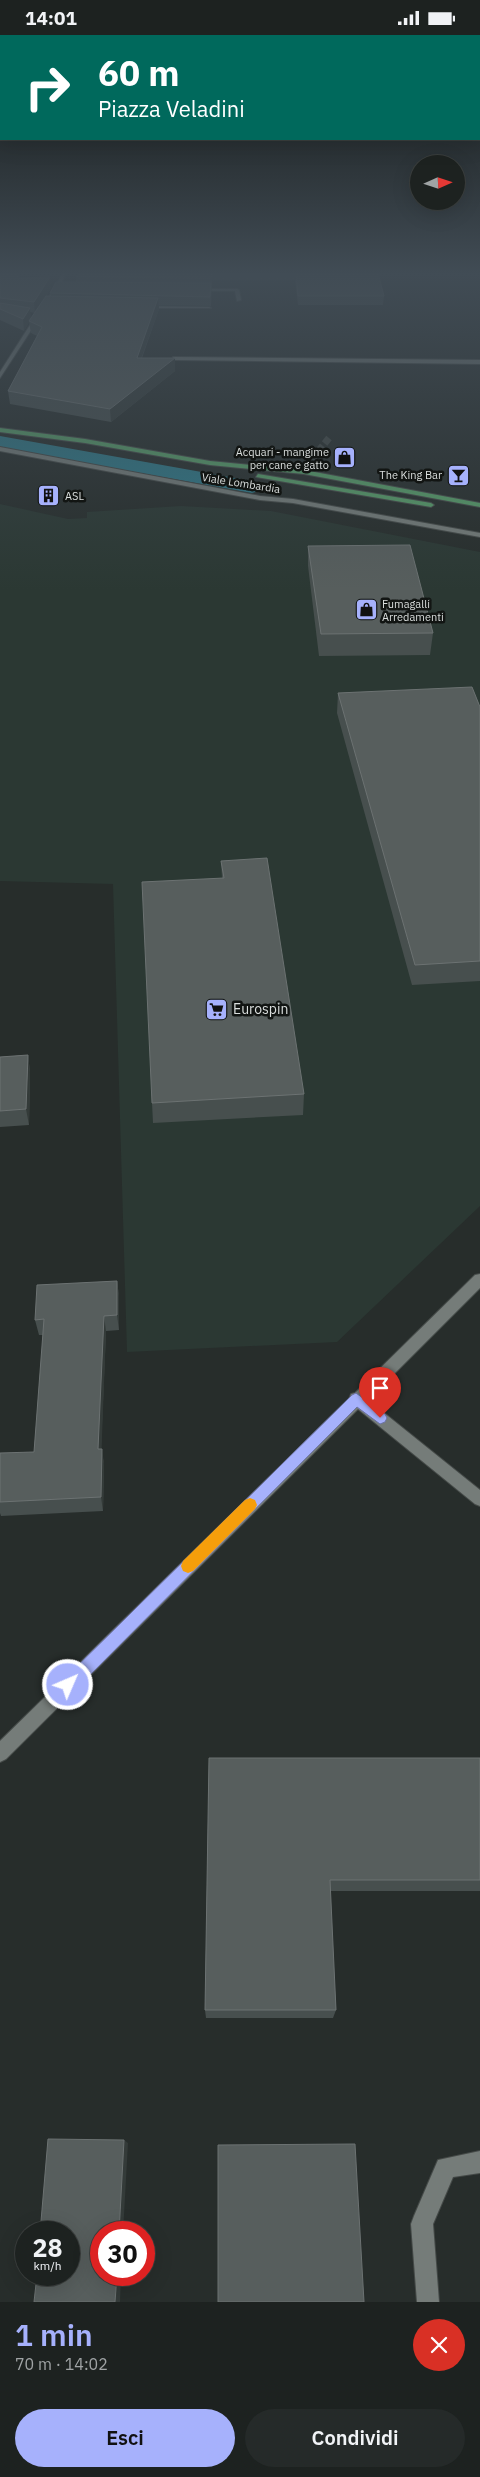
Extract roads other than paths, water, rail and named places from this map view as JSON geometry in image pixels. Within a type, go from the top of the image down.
[{"type":"main road","name":"Viale Lombardia","points":[[0,422],[85,441]]},
{"type":"main road","name":"Viale Lombardia","points":[[0,430],[85,441],[210,463],[304,472],[480,505]]},
{"type":"main road","name":"Viale Lombardia","points":[[210,463],[252,475],[443,507]]},
{"type":"main road","points":[[471,512],[480,513]]},
{"type":"street","name":"Viale Lombardia","points":[[0,449],[260,498],[293,501],[480,535]]},
{"type":"street","points":[[0,1753],[356,1399],[480,1279]]},
{"type":"street","points":[[356,1399],[480,1499]]},
{"type":"street","points":[[428,2302],[422,2224],[446,2168],[480,2162]]},
{"type":"waterway","points":[[0,442],[252,487]]},
{"type":"tunnel","points":[[312,459],[329,438]]},
{"type":"place","name":"Acquari - mangime per cane e gatto","points":[[345,458]]},
{"type":"place","name":"The King Bar","points":[[458,475]]},
{"type":"place","name":"ASL","points":[[49,496]]},
{"type":"place","name":"Fumagalli Arredamenti","points":[[366,610]]},
{"type":"place","name":"Eurospin","points":[[217,1009]]}]
